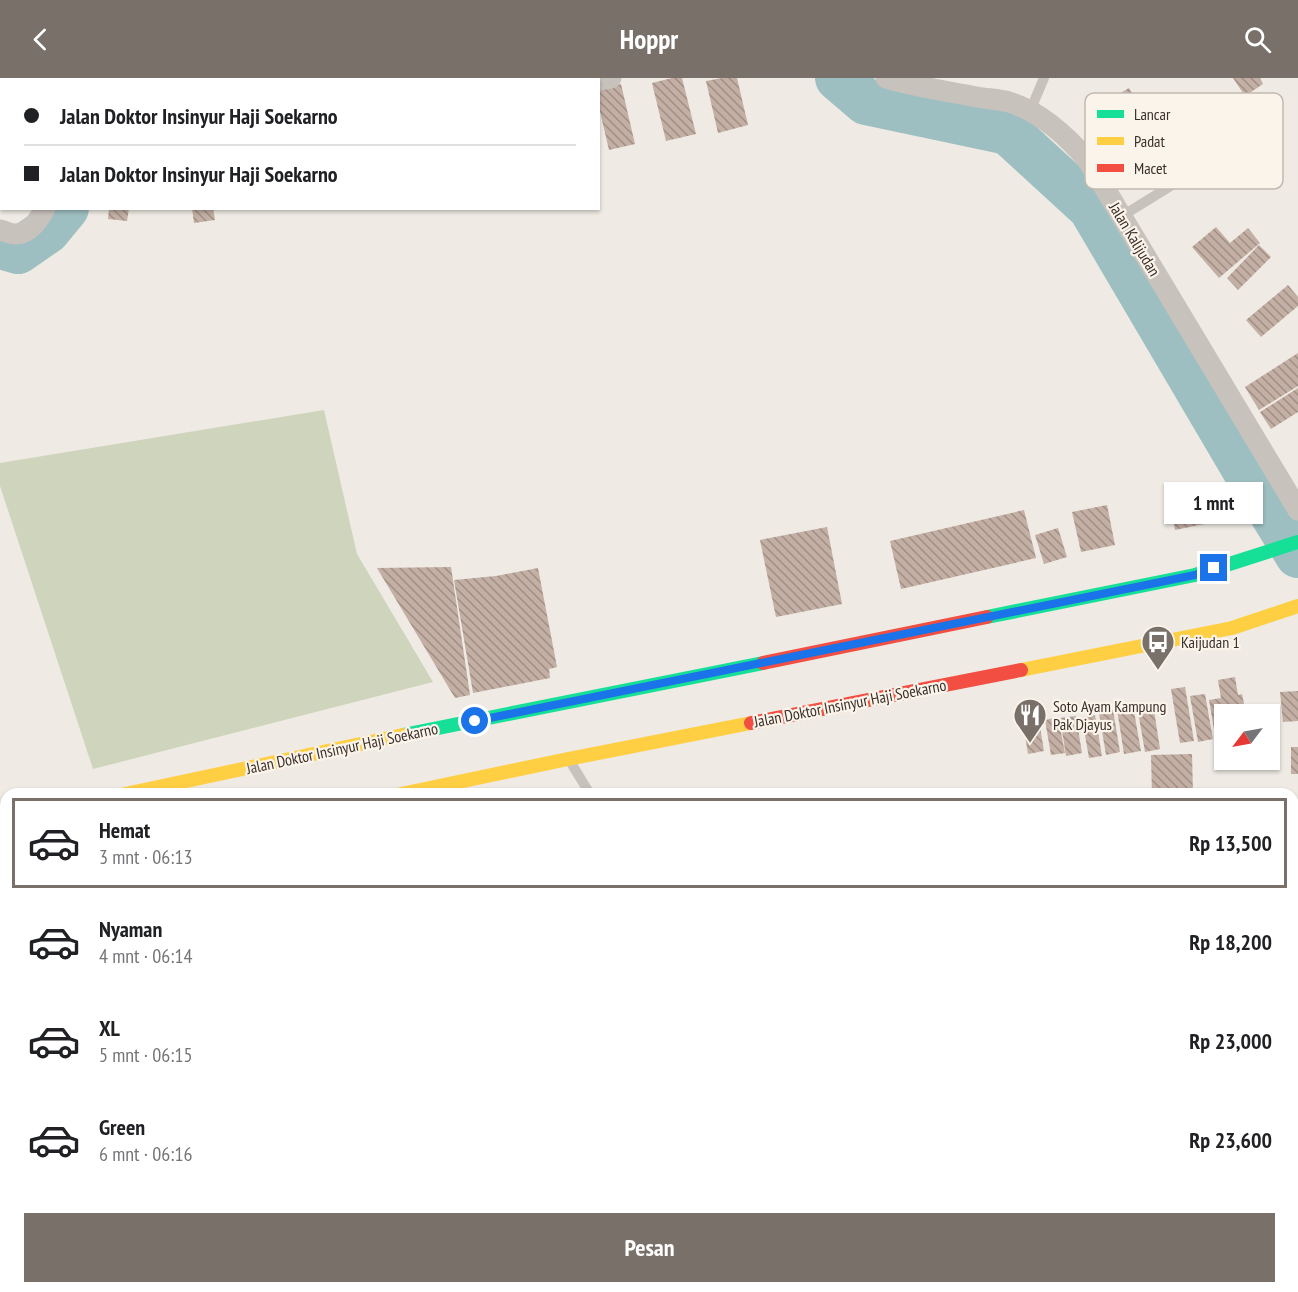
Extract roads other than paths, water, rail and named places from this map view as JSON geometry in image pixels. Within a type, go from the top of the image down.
[{"type":"main road","name":"Jalan Doktor Insinyur Haji Soekarno","points":[[152,788],[1195,575],[1298,542]]},
{"type":"main road","name":"Jalan Doktor Insinyur Haji Soekarno","points":[[430,788],[1232,628],[1298,606]]},
{"type":"street","name":"Jalan Kalijudan","points":[[886,78],[906,84],[1009,102],[1030,111],[1062,134],[1085,157]]},
{"type":"street","name":"Jalan Kalijudan","points":[[1106,189],[1298,510]]},
{"type":"street","points":[[0,230],[14,234],[25,232],[44,210]]},
{"type":"lane","points":[[1030,111],[1044,78]]},
{"type":"lane","points":[[1122,216],[1166,189]]},
{"type":"lane","points":[[568,759],[586,788]]},
{"type":"waterway","points":[[838,78],[866,102],[1008,132],[1091,208],[1244,468],[1298,555]]},
{"type":"waterway","points":[[0,246],[18,251],[47,231],[64,210]]},
{"type":"place","name":"Kaijudan 1","points":[[1158,671]]},
{"type":"place","name":"Soto Ayam Kampung Pak Djayus","points":[[1030,744]]}]
